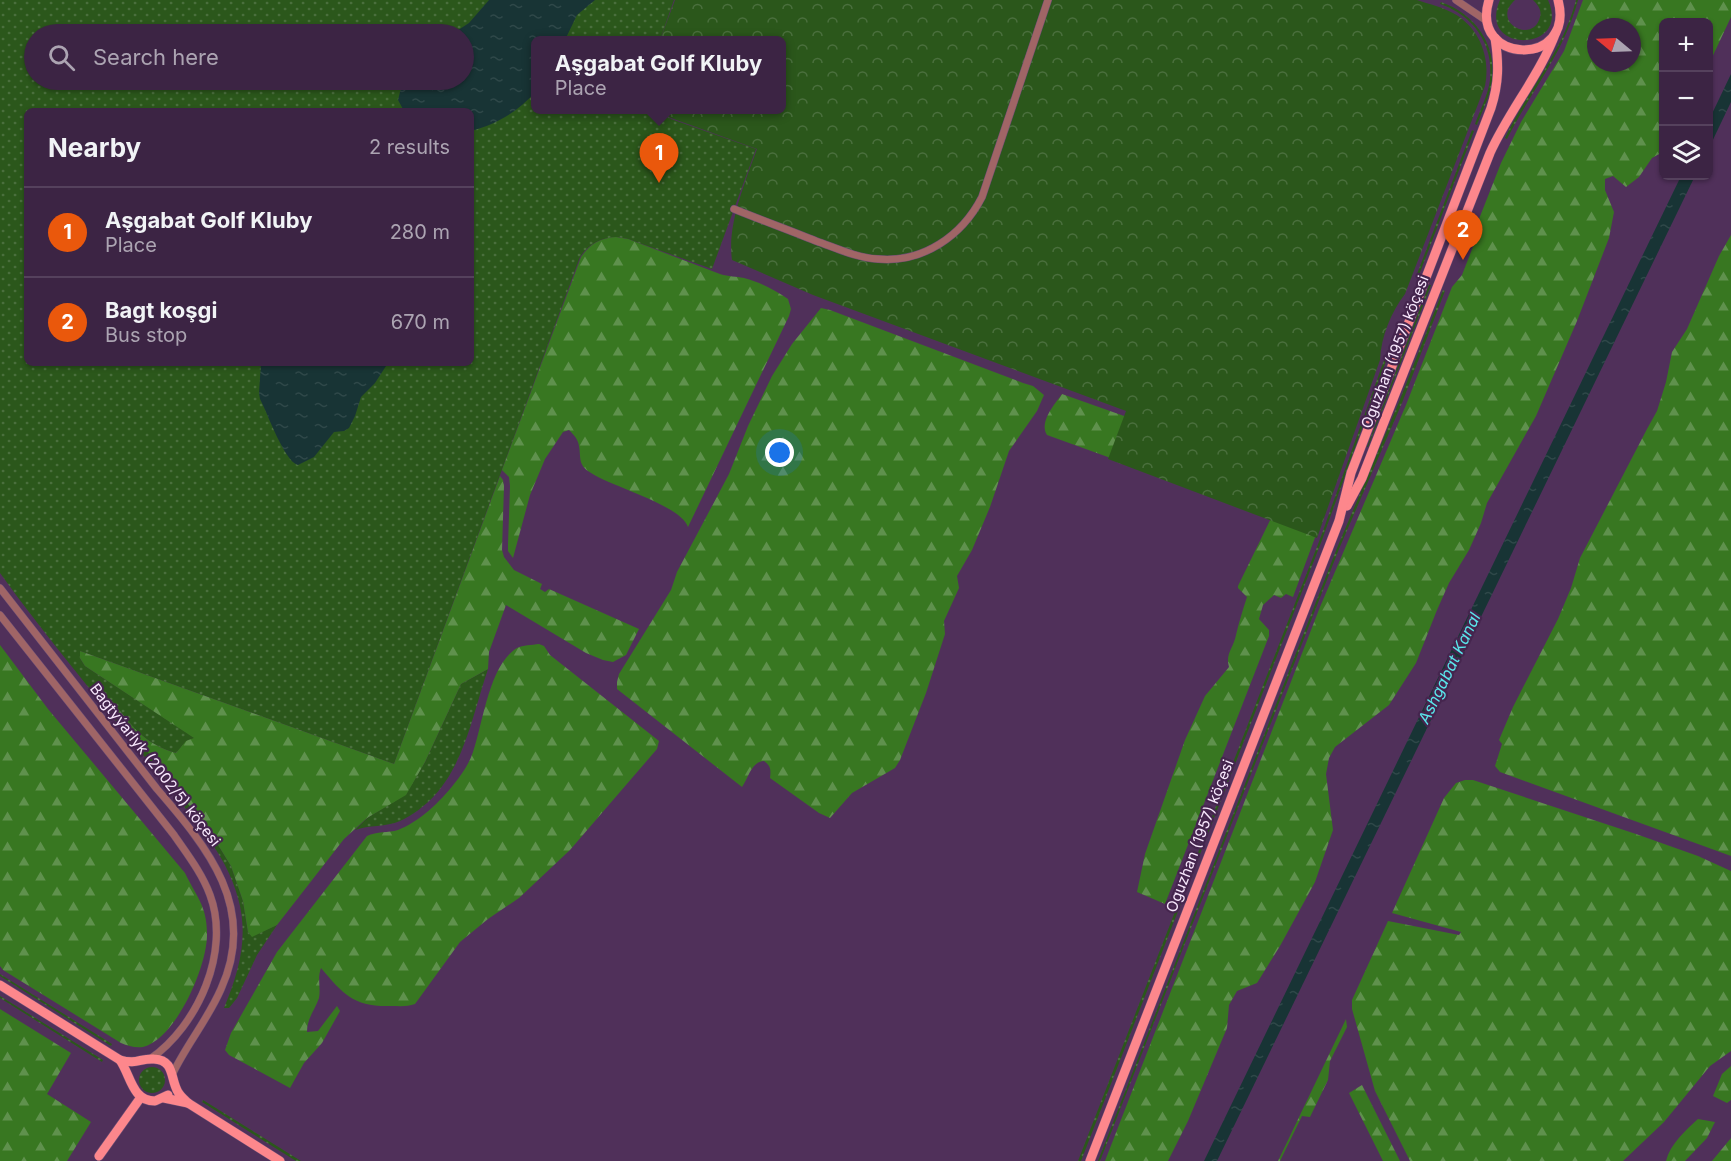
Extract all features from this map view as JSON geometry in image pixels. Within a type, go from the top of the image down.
[{"type":"main road","points":[[1487,21],[1486,8],[1489,0]]},
{"type":"main road","name":"Oguzhan (1957) köçesi","points":[[1558,0],[1561,13]]},
{"type":"main road","name":"Oguzhan (1957) köçesi","points":[[1089,1161],[1339,521],[1362,478],[1493,147],[1503,126],[1543,63],[1556,32],[1564,0]]},
{"type":"main road","name":"Oguzhan (1957) köçesi","points":[[1339,521],[1351,473],[1495,98],[1499,72],[1495,38],[1487,21]]},
{"type":"main road","points":[[1495,38],[1505,46],[1524,51],[1543,46],[1556,32]]},
{"type":"main road","points":[[0,985],[120,1060],[132,1063],[146,1060],[164,1062],[173,1077],[177,1092],[188,1103],[280,1161]]},
{"type":"main road","points":[[120,1060],[141,1097],[150,1101],[164,1098],[188,1103]]},
{"type":"main road","points":[[132,1082],[133,1073],[146,1060]]},
{"type":"main road","points":[[164,1098],[171,1091],[173,1077]]},
{"type":"main road","points":[[99,1156],[141,1097]]},
{"type":"street","points":[[734,210],[871,259],[903,258],[921,254],[944,242],[968,220],[982,197],[1048,0]]},
{"type":"street","points":[[1456,0],[1487,21]]},
{"type":"street","name":"Bagtyýarlyk (2002/5) köçesi","points":[[0,588],[194,832],[225,884],[231,901],[233,923],[234,944],[230,965],[221,991],[184,1051],[173,1077]]},
{"type":"street","name":"Bagtyýarlyk (2002/5) köçesi","points":[[0,615],[174,835],[201,875],[211,896],[216,914],[217,949],[206,985],[195,1008],[180,1029],[165,1047],[146,1060]]},
{"type":"green space","points":[[0,0],[674,0],[661,36],[531,36],[531,114],[663,114],[671,119],[756,149],[712,269],[628,239],[614,237],[595,243],[580,257],[394,764],[80,651],[80,658],[85,666],[195,738],[186,742],[176,753],[155,745],[139,733],[112,701],[111,703],[212,835],[231,866],[243,901],[248,932],[252,936],[277,925],[257,955],[237,998],[229,1008],[224,1008],[238,968],[243,927],[238,898],[225,865],[196,821],[0,573]]},
{"type":"green space","points":[[675,0],[1417,0],[1444,9],[1462,19],[1470,26],[1481,44],[1486,64],[1485,86],[1405,294],[1388,325],[1382,343],[1380,360],[1317,538],[1108,459],[1126,411],[813,295],[732,260],[732,233],[735,218],[742,189],[757,149],[664,114],[786,114],[786,36],[662,36]]},
{"type":"green space","points":[[1500,0],[1515,0],[1507,16],[1510,22],[1522,30],[1536,25],[1540,17],[1539,8],[1533,0],[1548,0],[1552,17],[1547,30],[1537,38],[1524,40],[1511,38],[1501,30],[1496,18]]},
{"type":"green space","points":[[1576,0],[1578,0],[1572,19],[1556,55],[1507,139],[1505,138],[1562,37]]},
{"type":"green space","points":[[1583,0],[1731,0],[1731,17],[1713,55],[1713,18],[1659,18],[1659,154],[1652,158],[1639,177],[1626,187],[1613,176],[1605,179],[1605,190],[1614,212],[1609,238],[1577,321],[1536,416],[1487,503],[1481,523],[1469,550],[1449,583],[1416,663],[1389,705],[1335,747],[1329,758],[1326,774],[1333,830],[1315,882],[1257,983],[1237,991],[1229,1005],[1227,1028],[1188,1121],[1168,1161],[1105,1161],[1320,607],[1406,405],[1452,287],[1462,275],[1478,234],[1479,219],[1501,163],[1521,122],[1564,51]]},
{"type":"green space","points":[[1441,2],[1464,14],[1473,23],[1481,32],[1491,55],[1493,67],[1491,87],[1477,125],[1475,124],[1490,80],[1489,54],[1485,43],[1471,23],[1462,15],[1440,4]]},
{"type":"green space","points":[[1472,130],[1474,131],[1419,275],[1417,274]]},
{"type":"green space","points":[[1731,235],[1731,856],[1500,772],[1495,766],[1502,744],[1499,740],[1513,707],[1558,619],[1580,558],[1657,411],[1672,352],[1687,329],[1719,256]]},
{"type":"green space","points":[[616,237],[628,239],[726,276],[744,278],[772,289],[788,299],[791,309],[789,316],[688,527],[672,511],[658,503],[588,471],[581,463],[578,441],[569,430],[563,432],[545,459],[530,495],[513,558],[508,551],[509,477],[502,470],[581,257],[596,243]]},
{"type":"green space","points":[[1429,285],[1431,285],[1367,447]]},
{"type":"green space","points":[[1443,290],[1445,291],[1402,403],[1339,549],[1100,1161],[1098,1161],[1337,548],[1399,402]]},
{"type":"green space","points":[[821,308],[1033,386],[1044,395],[1037,411],[1009,451],[990,507],[972,550],[957,576],[959,588],[944,621],[945,634],[926,693],[900,760],[895,768],[852,793],[830,818],[819,813],[770,778],[770,768],[764,761],[753,767],[742,787],[617,689],[619,674],[671,590],[677,572],[729,474],[748,426],[772,376],[792,344]]},
{"type":"green space","points":[[1266,312],[1279,331],[1273,343],[1276,353],[1285,359],[1296,357],[1350,443],[1293,597],[1286,594],[1281,598],[1274,595],[1263,605],[1259,619],[1269,630],[1269,636],[1165,904],[1137,892],[1145,854],[1185,740],[1205,696],[1229,667],[1229,654],[1247,597],[1238,586],[1276,508],[1284,506],[1290,497],[1283,478],[1287,456],[1283,449],[1266,446],[1251,452],[1239,451],[1219,444],[1217,448],[1208,439],[1092,398],[1094,391],[1101,388],[1167,374],[1199,361],[1228,345]]},
{"type":"green space","points":[[1388,349],[1386,361],[1322,540],[1081,1161],[1078,1161],[1320,539]]},
{"type":"green space","points":[[1062,394],[1206,445],[1199,490],[1047,435],[1046,419]]},
{"type":"green space","points":[[500,476],[504,486],[502,550],[504,557],[514,570],[542,584],[540,589],[545,592],[549,589],[639,629],[626,655],[613,662],[586,653],[506,605],[489,652],[488,669],[461,684],[425,762],[406,795],[367,818],[344,839],[277,925],[252,937],[248,932],[243,901],[231,866],[212,835],[110,703],[112,701],[140,733],[155,745],[176,753],[186,741],[194,738],[85,666],[80,658],[80,651],[394,764]]},
{"type":"green space","points":[[539,644],[659,741],[657,749],[570,850],[519,898],[460,942],[415,1004],[378,1006],[359,1002],[336,985],[321,968],[319,998],[310,1018],[307,1032],[318,1031],[337,1006],[340,1011],[322,1043],[304,1063],[290,1088],[229,1055],[225,1050],[231,1033],[277,952],[367,836],[398,830],[414,822],[449,791],[471,756],[488,696],[500,667],[507,656],[517,648]]},
{"type":"green space","points":[[0,645],[48,709],[185,873],[203,908],[207,924],[206,947],[196,981],[178,1016],[167,1030],[155,1041],[143,1047],[121,1043],[0,966]]},
{"type":"green space","points":[[488,669],[460,755],[450,775],[437,793],[421,808],[400,821],[355,830],[367,818],[406,794],[425,762],[461,684]]},
{"type":"green space","points":[[1473,780],[1636,834],[1698,856],[1731,871],[1731,1051],[1710,1066],[1664,1122],[1623,1161],[1410,1161],[1375,1091],[1352,1009],[1352,1000],[1388,921],[1459,935],[1461,932],[1392,913],[1444,798],[1456,783]]},
{"type":"green space","points":[[0,974],[112,1044],[111,1046],[0,976]]},
{"type":"green space","points":[[0,996],[103,1060],[102,1062],[0,998]]},
{"type":"green space","points":[[0,1009],[71,1053],[47,1094],[91,1122],[67,1161],[0,1161]]},
{"type":"green space","points":[[1346,1019],[1347,1027],[1330,1061],[1328,1080],[1310,1117],[1302,1116],[1278,1161]]},
{"type":"green space","points":[[1731,1066],[1731,1100],[1727,1103],[1713,1096],[1722,1074]]},
{"type":"green space","points":[[152,1067],[161,1071],[165,1080],[161,1089],[152,1093],[143,1089],[139,1080],[143,1071]]},
{"type":"green space","points":[[1362,1085],[1400,1161],[1383,1161],[1349,1093]]},
{"type":"green space","points":[[203,1100],[301,1161],[296,1161],[202,1102]]},
{"type":"green space","points":[[1698,1119],[1715,1122],[1707,1138],[1685,1161],[1666,1161],[1675,1143]]},
{"type":"green space","points":[[1731,1138],[1731,1161],[1712,1161]]},
{"type":"water","points":[[489,0],[595,0],[577,15],[567,36],[531,36],[531,96],[522,105],[490,125],[474,130],[474,108],[402,108],[398,100],[400,90],[474,90],[474,24],[467,24]]},
{"type":"water","points":[[1731,74],[1731,102],[1713,140],[1713,112]]},
{"type":"water","name":"Ashgabat Kanal","points":[[1679,180],[1693,180],[1217,1161],[1204,1161]]},
{"type":"water","points":[[261,366],[386,366],[375,383],[361,397],[349,428],[334,432],[314,457],[298,465],[287,455],[282,446],[259,393]]},
{"type":"place","name":"Aşgabat Golf Kluby","points":[[659,183]]},
{"type":"place","name":"Bagt koşgi","points":[[1463,260]]}]
